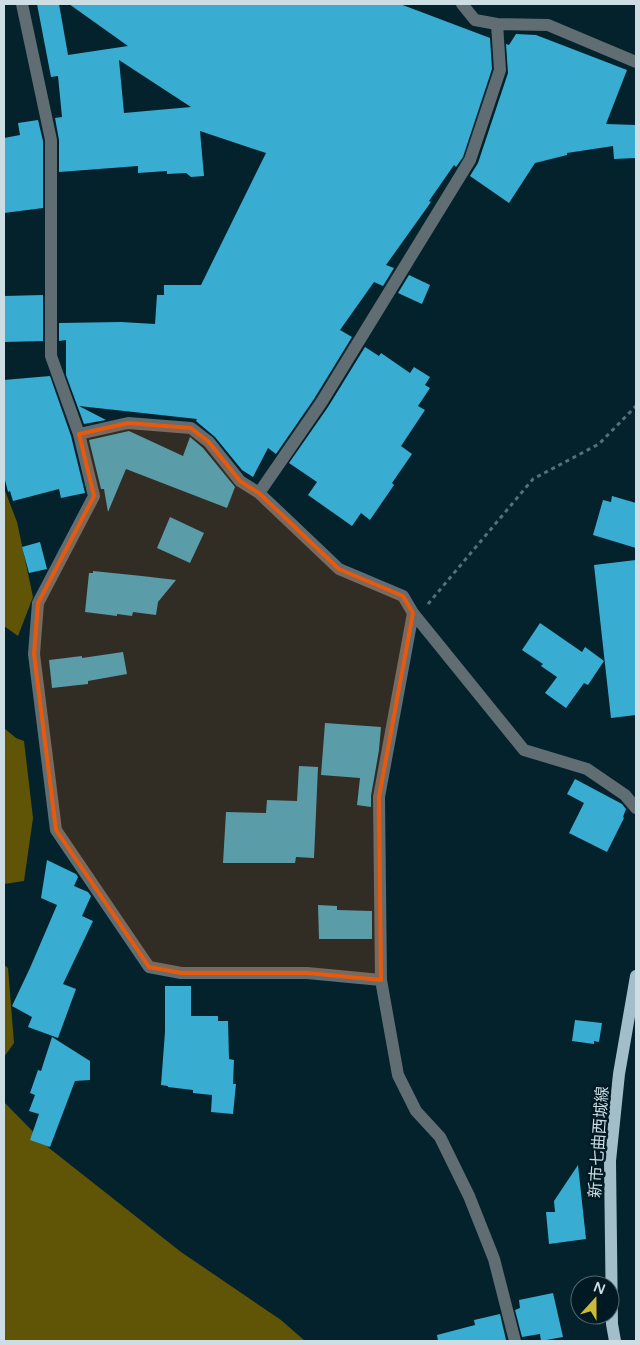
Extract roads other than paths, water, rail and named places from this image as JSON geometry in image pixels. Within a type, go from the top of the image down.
[{"type":"main road","name":"新市七曲西城線","points":[[615,1341],[612,1324],[610,1161],[619,1074],[636,976]]},
{"type":"street","points":[[22,4],[52,140],[51,356],[79,434],[94,496],[38,603],[34,654],[56,830],[149,967],[181,973],[307,973],[381,980]]},
{"type":"street","points":[[462,4],[475,20],[497,24],[548,25],[636,62]]},
{"type":"street","points":[[259,493],[322,403],[470,160],[500,70],[497,24]]},
{"type":"street","points":[[79,434],[128,423],[191,428],[209,442],[240,482],[259,493],[340,569],[403,596],[413,613],[524,750],[587,769],[624,796],[636,808]]},
{"type":"street","points":[[413,613],[379,797],[381,980],[398,1075],[416,1110],[440,1137],[469,1196],[494,1259],[516,1341]]}]
